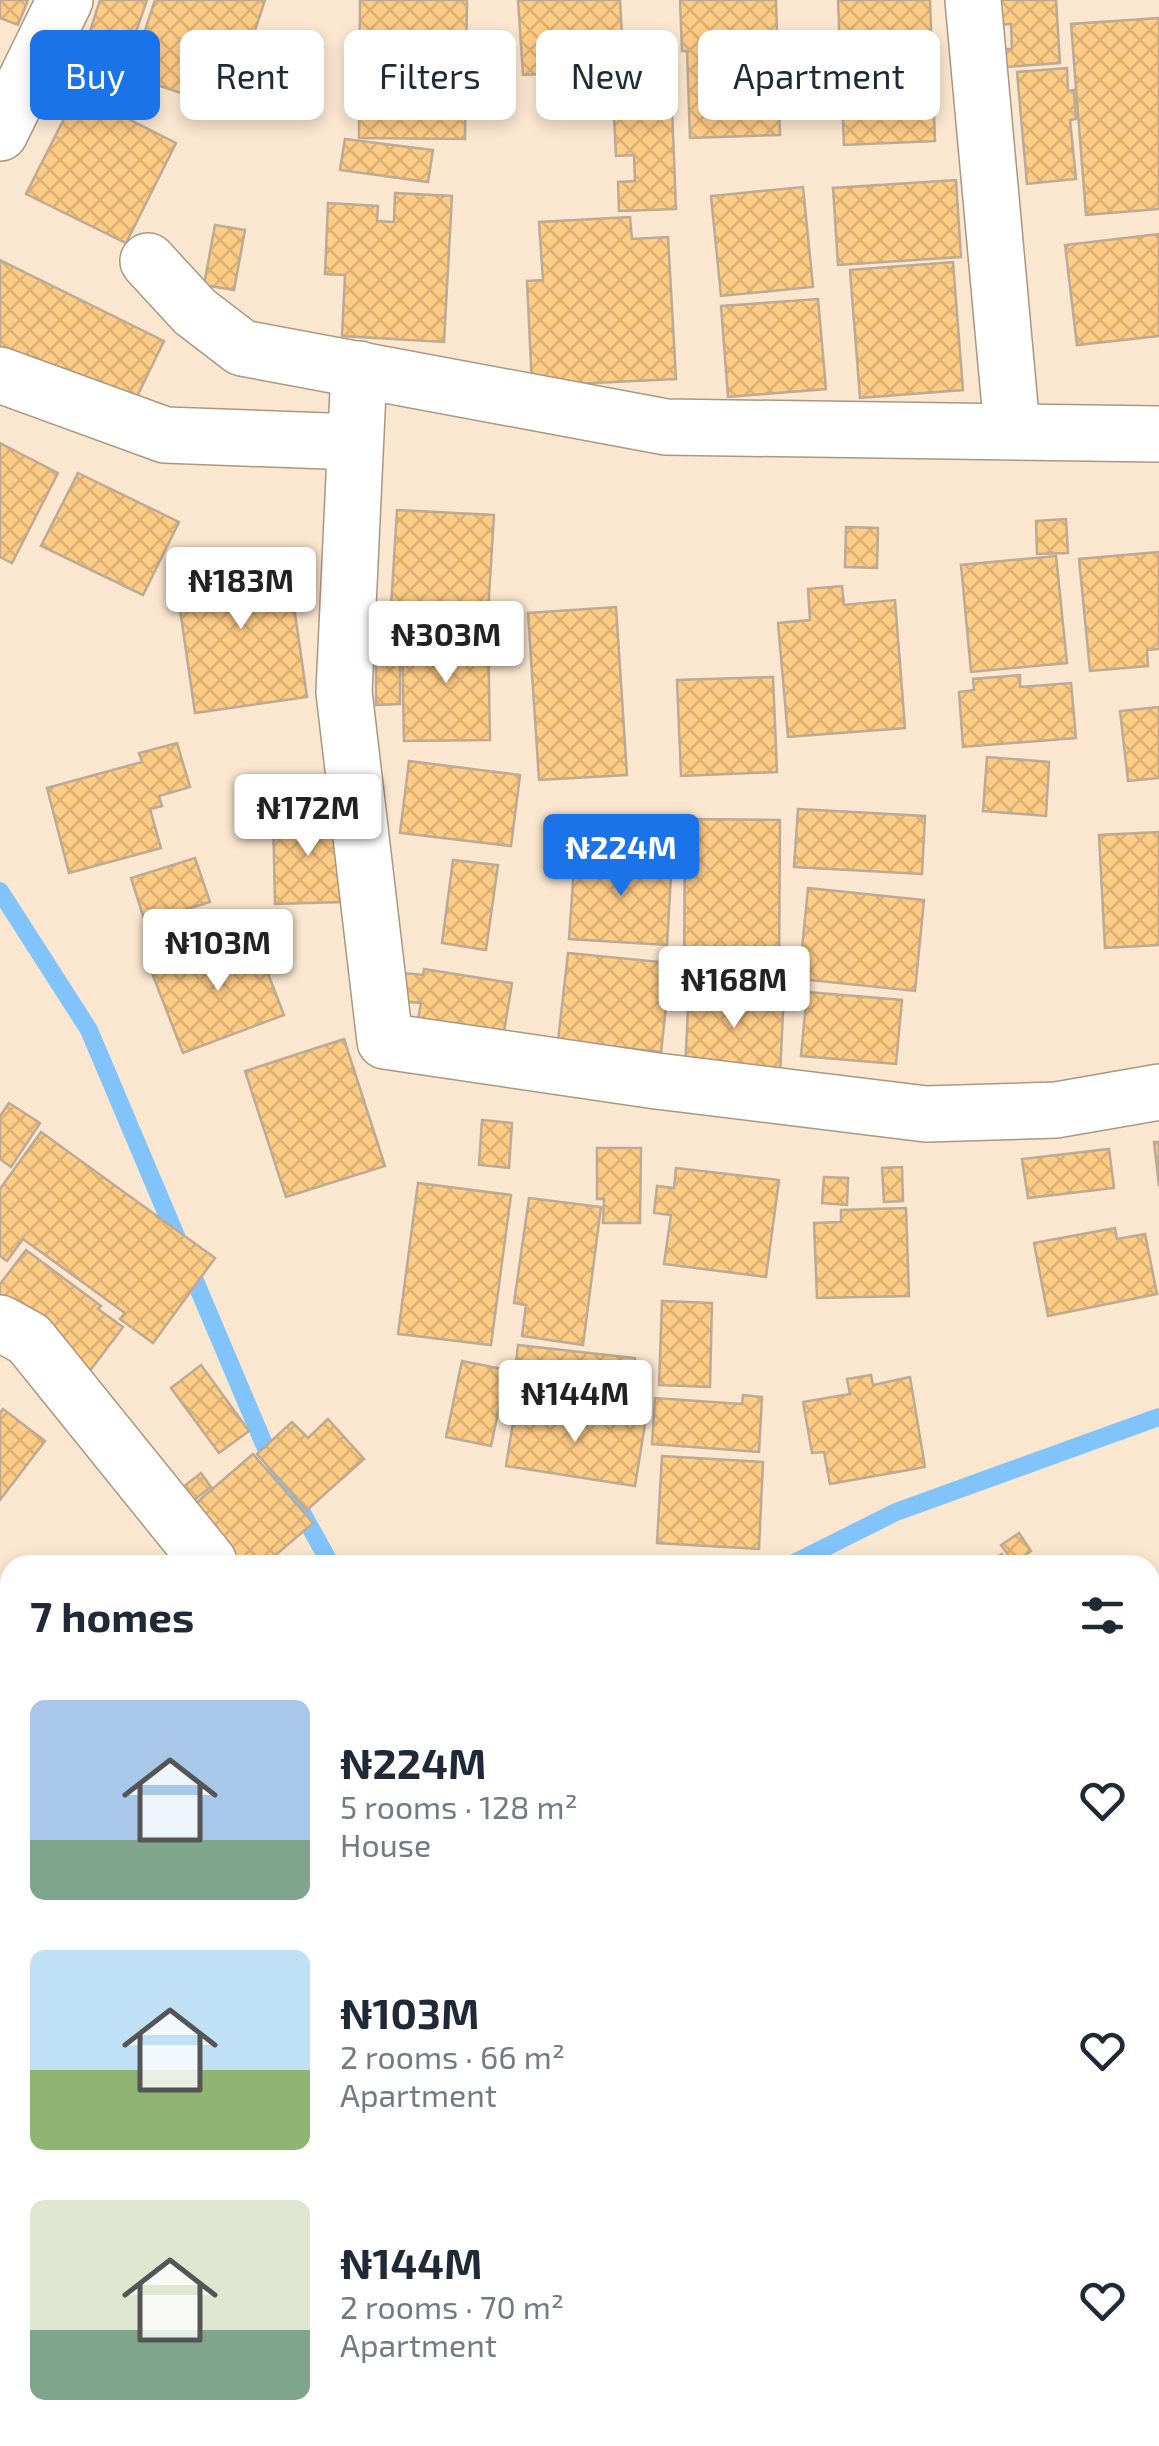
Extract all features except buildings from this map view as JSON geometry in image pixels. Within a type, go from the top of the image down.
[{"type":"street","points":[[0,133],[66,0]]},
{"type":"street","points":[[974,0],[1012,429]]},
{"type":"street","points":[[148,261],[195,312],[242,348],[666,427],[1159,434]]},
{"type":"street","points":[[359,369],[344,692],[384,1040],[657,1082],[926,1114],[1056,1110],[1159,1092]]},
{"type":"street","points":[[0,375],[166,435],[354,442]]},
{"type":"street","points":[[0,1322],[28,1339],[203,1555]]},
{"type":"waterway","points":[[0,891],[89,1030],[264,1444],[325,1555]]},
{"type":"waterway","points":[[810,1555],[896,1512],[1159,1417]]}]
